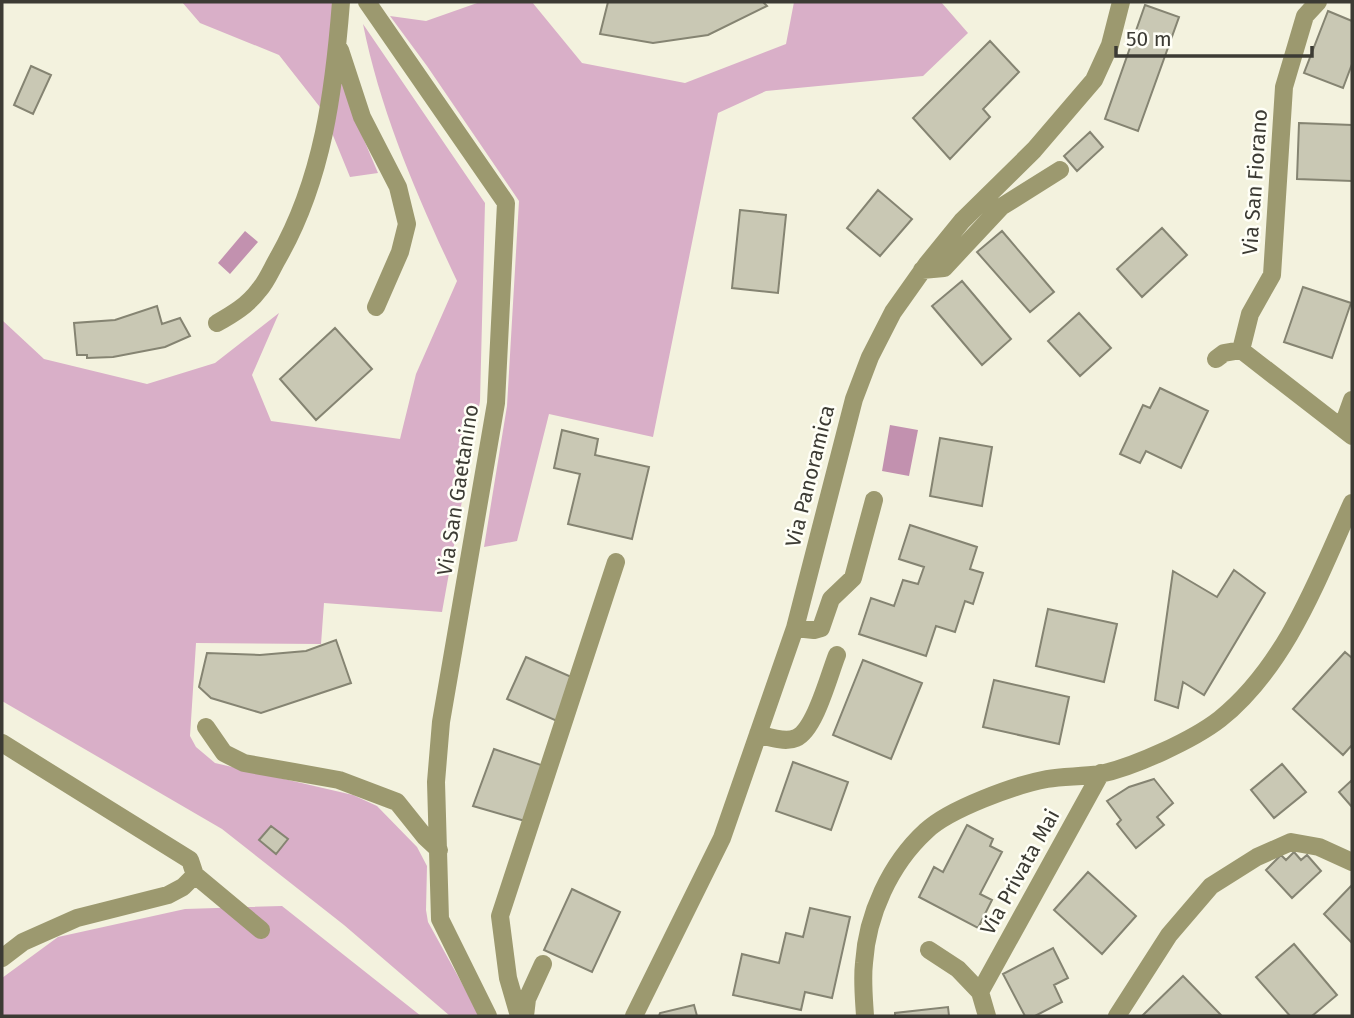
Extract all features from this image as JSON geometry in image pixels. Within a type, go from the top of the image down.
[{"type":"street","points":[[217,323],[240,310],[259,290],[301,212],[313,180],[331,103],[341,2]]},
{"type":"street","name":"Via San Gaetanino","points":[[367,2],[506,203],[496,403],[441,722],[436,782],[440,919],[488,1016]]},
{"type":"street","name":"Via Panoramica","points":[[634,1016],[722,838],[795,628],[854,399],[870,356],[893,312],[961,221],[1034,150],[1094,80],[1110,45],[1121,2]]},
{"type":"street","name":"Via San Fiorano","points":[[1241,350],[1250,314],[1272,275],[1284,87],[1305,16],[1318,2]]},
{"type":"street","points":[[338,43],[362,117],[398,187],[407,224],[400,252],[376,307]]},
{"type":"street","points":[[922,270],[944,268],[1001,207],[1060,170]]},
{"type":"street","points":[[1216,359],[1224,353],[1241,350],[1347,432],[1352,400]]},
{"type":"street","points":[[795,628],[821,628],[831,599],[853,578],[874,500]]},
{"type":"street","points":[[865,1016],[864,963],[882,890],[900,860],[927,830],[966,807],[1008,789],[1046,780],[1101,774],[1144,759],[1187,739],[1220,719],[1270,664],[1298,621],[1352,503]]},
{"type":"street","points":[[519,1016],[508,978],[500,916],[616,562]]},
{"type":"street","points":[[758,734],[776,739],[794,739],[806,730],[836,655]]},
{"type":"street","points":[[206,727],[224,753],[244,763],[339,780],[397,802],[439,850]]},
{"type":"street","points":[[2,743],[190,860],[195,875],[261,930]]},
{"type":"street","name":"Via Privata Mai","points":[[980,992],[1101,774]]},
{"type":"street","points":[[1117,1016],[1168,935],[1211,886],[1257,857],[1291,842],[1319,847],[1352,862]]},
{"type":"street","points":[[2,958],[23,942],[77,918],[168,895],[183,887],[195,875]]},
{"type":"street","points":[[929,950],[958,969],[980,992],[987,1016]]},
{"type":"street","points":[[525,1016],[527,999],[543,964]]},
{"type":"shaded area","points":[[182,2],[333,2],[351,109],[378,173],[350,177],[323,111],[279,55],[200,23]]},
{"type":"shaded area","points":[[480,2],[532,2],[582,63],[685,83],[786,44],[794,2],[941,2],[968,33],[923,76],[766,91],[718,113],[653,437],[549,414],[517,541],[484,547],[507,406],[519,201],[390,16],[426,21]]},
{"type":"shaded area","points":[[363,24],[485,203],[480,401],[442,612],[324,603],[321,644],[196,643],[190,736],[196,747],[215,763],[353,795],[377,806],[417,847],[427,866],[428,922],[480,1016],[450,1016],[344,925],[222,829],[2,701],[2,320],[44,359],[147,384],[215,363],[279,313],[252,375],[271,421],[400,439],[416,374],[457,281],[428,218],[390,123]]},
{"type":"shaded area","points":[[245,231],[258,242],[230,274],[218,263]]},
{"type":"shaded area","points":[[890,425],[918,430],[909,476],[882,471]]},
{"type":"shaded area","points":[[282,906],[421,1016],[2,1016],[2,978],[58,937],[185,909]]},
{"type":"building","points":[[608,2],[763,2],[767,6],[708,35],[653,43],[600,34]]},
{"type":"building","points":[[1145,5],[1179,17],[1138,131],[1105,119]]},
{"type":"building","points":[[1328,11],[1352,21],[1352,64],[1343,88],[1304,73]]},
{"type":"building","points":[[990,41],[1019,72],[983,109],[990,117],[950,159],[913,118]]},
{"type":"building","points":[[31,66],[51,75],[33,114],[14,105]]},
{"type":"building","points":[[1299,123],[1352,125],[1352,181],[1297,179]]},
{"type":"building","points":[[1090,132],[1103,147],[1077,171],[1064,156]]},
{"type":"building","points":[[878,190],[912,219],[880,256],[847,228]]},
{"type":"building","points":[[740,210],[786,215],[778,293],[732,288]]},
{"type":"building","points":[[1162,228],[1187,255],[1142,297],[1117,269]]},
{"type":"building","points":[[1002,231],[1054,292],[1030,312],[977,252]]},
{"type":"building","points":[[962,281],[1011,339],[982,365],[932,306]]},
{"type":"building","points":[[1303,287],[1351,303],[1332,358],[1284,342]]},
{"type":"building","points":[[157,306],[162,324],[180,318],[190,336],[165,347],[113,357],[87,358],[87,355],[77,355],[74,323],[115,320]]},
{"type":"building","points":[[1079,313],[1111,348],[1080,376],[1048,341]]},
{"type":"building","points":[[335,328],[372,369],[316,420],[280,379]]},
{"type":"building","points":[[1160,388],[1208,411],[1181,468],[1146,451],[1140,463],[1120,454],[1143,405],[1150,408]]},
{"type":"building","points":[[562,430],[598,439],[595,455],[649,467],[632,539],[568,524],[580,474],[554,468]]},
{"type":"building","points":[[940,438],[992,447],[982,506],[930,496]]},
{"type":"building","points":[[910,525],[977,547],[970,569],[983,573],[973,604],[965,601],[955,632],[936,626],[926,656],[859,634],[871,598],[894,606],[903,580],[918,584],[924,567],[899,559]]},
{"type":"building","points":[[1234,570],[1265,593],[1204,695],[1183,682],[1178,708],[1155,700],[1173,571],[1217,597]]},
{"type":"building","points":[[1048,609],[1117,624],[1104,682],[1036,666]]},
{"type":"building","points":[[336,640],[351,683],[261,713],[211,698],[199,687],[207,653],[260,655],[306,651]]},
{"type":"building","points":[[1345,652],[1352,658],[1352,745],[1343,755],[1293,709]]},
{"type":"building","points":[[526,657],[576,679],[557,721],[507,699]]},
{"type":"building","points":[[863,660],[922,683],[891,759],[833,735]]},
{"type":"building","points":[[994,680],[1069,697],[1059,744],[983,727]]},
{"type":"building","points":[[494,749],[544,766],[525,821],[473,806]]},
{"type":"building","points":[[793,762],[848,782],[831,830],[776,811]]},
{"type":"building","points":[[1282,764],[1306,792],[1274,818],[1251,790]]},
{"type":"building","points":[[1154,779],[1173,803],[1157,817],[1164,825],[1136,848],[1117,824],[1121,820],[1107,801],[1129,787]]},
{"type":"building","points":[[1352,780],[1352,807],[1339,792]]},
{"type":"building","points":[[967,825],[993,839],[990,846],[1002,852],[980,894],[992,900],[978,928],[919,897],[934,867],[943,872]]},
{"type":"building","points":[[271,826],[288,839],[276,854],[259,840]]},
{"type":"building","points":[[1294,852],[1301,860],[1307,855],[1321,871],[1292,898],[1266,870],[1281,855],[1286,860]]},
{"type":"building","points":[[1088,872],[1136,916],[1102,954],[1054,910]]},
{"type":"building","points":[[1352,885],[1352,943],[1324,914]]},
{"type":"building","points":[[572,889],[620,912],[592,972],[544,950]]},
{"type":"building","points":[[810,908],[850,917],[832,998],[805,992],[801,1010],[733,995],[742,954],[779,963],[786,933],[803,937]]},
{"type":"building","points":[[1294,944],[1337,995],[1312,1016],[1290,1016],[1256,977]]},
{"type":"building","points":[[1053,948],[1068,978],[1054,985],[1062,1002],[1035,1016],[1025,1016],[1003,974]]},
{"type":"building","points":[[1183,976],[1221,1015],[1142,1016]]},
{"type":"building","points":[[694,1005],[697,1016],[659,1016],[660,1013]]},
{"type":"building","points":[[948,1007],[949,1016],[895,1016],[895,1013]]}]
